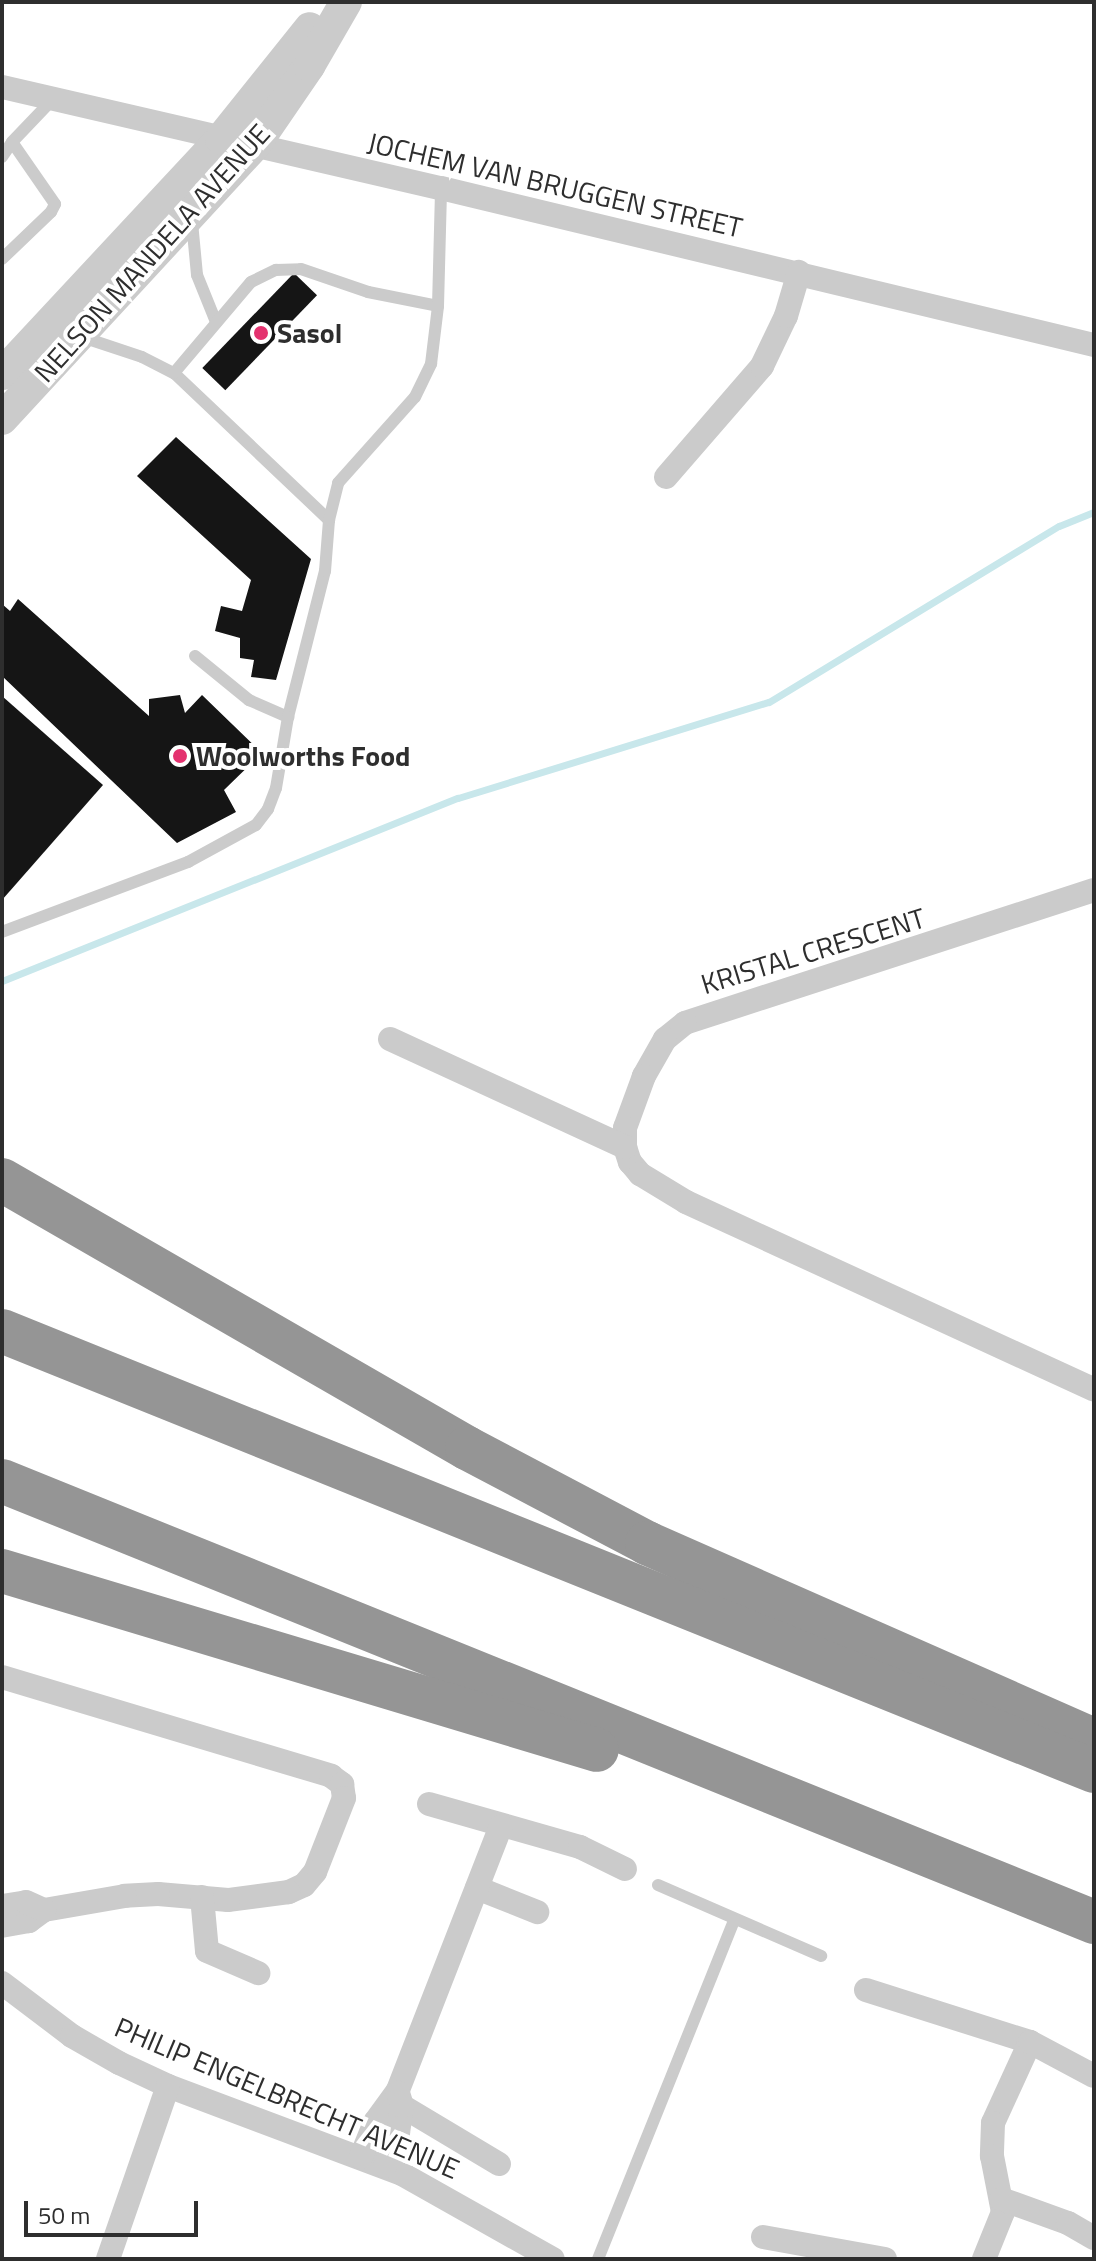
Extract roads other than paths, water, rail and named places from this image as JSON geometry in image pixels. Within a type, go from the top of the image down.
[{"type":"highway","points":[[2,1180],[467,1448],[647,1543],[1094,1740]]},
{"type":"highway","points":[[2,1331],[1094,1771]]},
{"type":"highway","points":[[2,1481],[1094,1922]]},
{"type":"highway","points":[[2,1571],[652,1767],[774,1794]]},
{"type":"street","name":"NELSON MANDELA AVENUE","points":[[2,374],[221,139],[328,2]]},
{"type":"street","name":"NELSON MANDELA AVENUE","points":[[2,419],[255,145],[346,2]]},
{"type":"street","name":"JOCHEM VAN BRUGGEN STREET","points":[[2,87],[799,272],[1094,345]]},
{"type":"street","points":[[666,477],[762,366],[786,316],[799,272]]},
{"type":"street","name":"KRISTAL CRESCENT","points":[[625,1147],[625,1128],[644,1076],[665,1039],[685,1023],[1094,890]]},
{"type":"street","points":[[390,1039],[625,1147],[630,1162],[640,1174],[686,1202],[1094,1390]]},
{"type":"street","points":[[2,1677],[331,1776],[342,1784],[344,1798],[315,1872],[304,1885],[289,1892],[228,1900],[143,1894],[44,1910],[29,1921],[2,1926]]},
{"type":"street","points":[[429,1804],[580,1847],[625,1869]]},
{"type":"street","points":[[385,2166],[398,2133],[400,2098],[501,1826]]},
{"type":"street","points":[[477,1888],[537,1912]]},
{"type":"street","points":[[202,1897],[207,1951],[258,1973]]},
{"type":"street","points":[[2,1906],[26,1902],[44,1910]]},
{"type":"street","name":"PHILIP ENGELBRECHT AVENUE","points":[[2,1983],[96,2051],[168,2086],[385,2166],[459,2203],[553,2259]]},
{"type":"street","points":[[866,1990],[1030,2042],[1094,2076]]},
{"type":"street","points":[[984,2259],[1003,2212],[992,2156],[993,2123],[1030,2042]]},
{"type":"street","points":[[108,2259],[168,2086]]},
{"type":"street","points":[[361,2157],[375,2122],[400,2098]]},
{"type":"street","points":[[400,2098],[499,2164]]},
{"type":"street","points":[[1001,2199],[1068,2223],[1094,2238]]},
{"type":"street","points":[[763,2237],[885,2259]]},
{"type":"lane","points":[[2,157],[53,99]]},
{"type":"lane","points":[[2,259],[51,212],[55,204],[12,142]]},
{"type":"lane","points":[[2,932],[188,862],[256,825],[268,809],[276,788],[288,717],[325,571],[329,520],[341,477],[422,387],[431,364],[438,306],[441,188]]},
{"type":"lane","points":[[192,215],[197,275],[216,322]]},
{"type":"lane","points":[[174,373],[258,277],[286,268],[301,269],[368,292],[438,306]]},
{"type":"lane","points":[[79,336],[142,357],[174,373],[329,520]]},
{"type":"lane","points":[[195,656],[249,700],[288,717]]},
{"type":"lane","points":[[658,1885],[821,1956]]},
{"type":"lane","points":[[598,2259],[734,1920]]},
{"type":"waterway","points":[[2,981],[458,798],[769,702],[1059,526],[1094,512]]},
{"type":"place","name":"Sasol","points":[[261,333]]},
{"type":"place","name":"Woolworths Food","points":[[180,756]]}]
